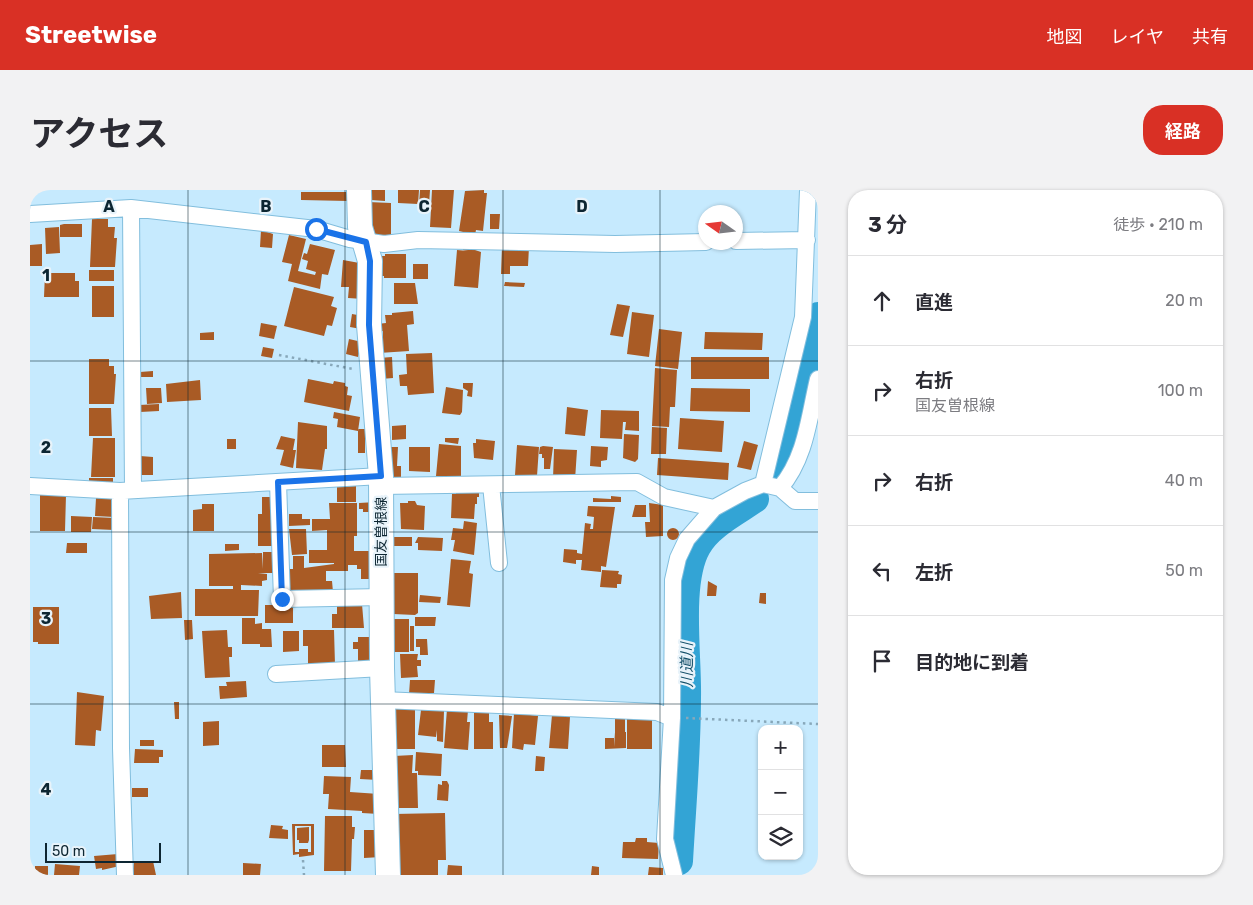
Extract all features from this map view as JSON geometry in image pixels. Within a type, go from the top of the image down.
[{"type":"main road","name":"国友曽根線","points":[[360,190],[360,227],[366,242],[370,261],[369,325],[381,481],[382,700],[388,875]]},
{"type":"street","points":[[763,484],[803,317],[808,190]]},
{"type":"street","points":[[126,875],[121,748],[131,208]]},
{"type":"street","points":[[30,214],[131,208],[316,229],[366,242],[384,244],[438,241],[615,244],[698,242]]},
{"type":"street","points":[[743,242],[807,240]]},
{"type":"street","points":[[780,488],[792,474],[801,454],[818,379]]},
{"type":"street","points":[[30,486],[127,490],[278,482],[381,481],[491,485],[637,482],[664,497],[714,508]]},
{"type":"street","points":[[278,482],[282,599],[382,597]]},
{"type":"street","points":[[674,875],[665,839],[672,718],[673,580],[684,543],[698,523],[714,508],[763,484],[780,488],[795,501],[818,501]]},
{"type":"street","points":[[491,485],[499,562]]},
{"type":"street","points":[[276,674],[382,668]]},
{"type":"street","points":[[382,700],[656,712],[672,718]]},
{"type":"path","points":[[279,355],[373,373]]},
{"type":"path","points":[[696,719],[818,724]]},
{"type":"path","points":[[303,860],[304,875]]},
{"type":"building","points":[[371,190],[385,190],[385,201],[371,200]]},
{"type":"building","points":[[398,190],[419,190],[418,204],[398,203]]},
{"type":"building","points":[[420,190],[430,190],[429,205],[419,205]]},
{"type":"building","points":[[432,190],[454,190],[451,228],[430,227]]},
{"type":"building","points":[[484,190],[484,193],[487,193],[483,231],[476,230],[475,235],[459,231],[465,191]]},
{"type":"building","points":[[301,192],[348,192],[348,201],[301,200]]},
{"type":"building","points":[[368,202],[391,203],[391,238],[367,237]]},
{"type":"building","points":[[490,214],[500,214],[499,229],[490,229]]},
{"type":"building","points":[[92,219],[108,219],[108,227],[115,227],[114,238],[117,238],[115,267],[90,267]]},
{"type":"building","points":[[82,224],[82,237],[60,237],[60,225]]},
{"type":"building","points":[[59,227],[60,253],[46,254],[45,228]]},
{"type":"building","points":[[261,230],[273,234],[272,248],[260,247]]},
{"type":"building","points":[[289,235],[306,239],[298,271],[315,275],[316,272],[306,269],[308,261],[302,259],[304,253],[307,254],[310,244],[335,250],[328,275],[322,274],[320,289],[288,281],[292,264],[282,262]]},
{"type":"building","points":[[42,244],[42,266],[30,266],[30,245]]},
{"type":"building","points":[[463,246],[481,252],[478,288],[454,286],[457,250],[468,251],[463,250]]},
{"type":"building","points":[[502,246],[529,247],[528,266],[510,266],[510,274],[501,274]]},
{"type":"building","points":[[385,254],[406,254],[406,278],[384,278],[384,276],[380,276],[380,256],[385,256]]},
{"type":"building","points":[[343,260],[365,264],[363,299],[348,298],[349,287],[341,287]]},
{"type":"building","points":[[413,264],[428,264],[428,279],[413,279]]},
{"type":"building","points":[[89,270],[114,270],[114,281],[89,281]]},
{"type":"building","points":[[45,273],[75,273],[75,281],[79,281],[79,297],[44,297]]},
{"type":"building","points":[[505,282],[525,283],[524,287],[504,286]]},
{"type":"building","points":[[394,283],[415,283],[418,304],[394,304]]},
{"type":"building","points":[[92,286],[114,286],[114,317],[92,317]]},
{"type":"building","points":[[294,287],[334,297],[331,306],[337,308],[332,326],[327,325],[324,336],[284,326]]},
{"type":"building","points":[[617,304],[630,306],[623,337],[610,335]]},
{"type":"building","points":[[413,311],[414,324],[407,325],[409,351],[379,353],[378,337],[383,337],[383,331],[378,332],[377,324],[386,323],[385,315]]},
{"type":"building","points":[[632,312],[654,315],[649,357],[627,354]]},
{"type":"building","points":[[352,314],[363,316],[361,329],[350,327]]},
{"type":"building","points":[[261,323],[277,326],[274,339],[259,336]]},
{"type":"building","points":[[659,329],[682,332],[678,369],[655,366]]},
{"type":"building","points":[[214,332],[214,340],[200,340],[200,333]]},
{"type":"building","points":[[705,332],[763,333],[762,350],[704,349]]},
{"type":"building","points":[[349,339],[362,342],[358,357],[346,354]]},
{"type":"building","points":[[263,347],[274,349],[272,358],[261,356]]},
{"type":"building","points":[[432,353],[434,393],[408,395],[407,386],[400,386],[399,375],[407,374],[406,354]]},
{"type":"building","points":[[392,357],[393,378],[381,379],[379,358]]},
{"type":"building","points":[[691,357],[769,357],[769,379],[691,379]]},
{"type":"building","points":[[89,359],[109,359],[109,366],[114,366],[114,374],[116,374],[114,404],[89,404]]},
{"type":"building","points":[[655,368],[677,370],[675,407],[670,407],[669,427],[652,426]]},
{"type":"building","points":[[153,371],[153,377],[140,377],[140,372]]},
{"type":"building","points":[[308,379],[333,384],[334,381],[345,383],[345,386],[348,387],[347,395],[352,396],[349,411],[304,402]]},
{"type":"building","points":[[200,380],[201,400],[167,402],[166,384]]},
{"type":"building","points":[[463,383],[473,383],[472,397],[467,396],[468,391],[463,388]]},
{"type":"building","points":[[446,387],[463,390],[462,412],[460,415],[442,413]]},
{"type":"building","points":[[146,388],[161,388],[162,403],[147,404]]},
{"type":"building","points":[[691,388],[750,389],[750,412],[690,411]]},
{"type":"building","points":[[159,404],[159,411],[140,412],[139,405]]},
{"type":"building","points":[[567,407],[588,410],[585,436],[565,434]]},
{"type":"building","points":[[89,408],[111,408],[112,436],[89,436]]},
{"type":"building","points":[[601,410],[639,411],[639,431],[625,430],[626,422],[623,422],[622,439],[600,438]]},
{"type":"building","points":[[334,412],[360,417],[358,431],[337,427],[338,419],[333,418]]},
{"type":"building","points":[[680,418],[724,421],[722,452],[678,449]]},
{"type":"building","points":[[298,422],[327,426],[327,449],[325,449],[322,470],[296,468]]},
{"type":"building","points":[[406,425],[406,439],[392,440],[392,426]]},
{"type":"building","points":[[652,427],[667,428],[666,454],[651,454]]},
{"type":"building","points":[[358,429],[365,429],[365,453],[358,453]]},
{"type":"building","points":[[624,434],[639,435],[638,459],[635,462],[623,458]]},
{"type":"building","points":[[281,436],[295,439],[293,450],[296,450],[293,468],[280,465],[284,450],[276,449]]},
{"type":"building","points":[[93,438],[115,438],[115,477],[91,477]]},
{"type":"building","points":[[445,438],[459,438],[458,444],[445,442]]},
{"type":"building","points":[[227,439],[236,439],[236,449],[227,449]]},
{"type":"building","points":[[476,439],[495,441],[493,460],[474,458],[473,443],[476,443]]},
{"type":"building","points":[[744,441],[758,445],[751,470],[737,467]]},
{"type":"building","points":[[439,444],[461,446],[461,478],[436,476]]},
{"type":"building","points":[[517,445],[539,447],[537,476],[515,475]]},
{"type":"building","points":[[591,446],[608,447],[607,460],[601,461],[601,467],[590,466]]},
{"type":"building","points":[[387,447],[398,447],[397,466],[401,466],[401,479],[388,479]]},
{"type":"building","points":[[409,447],[430,447],[430,472],[409,471]]},
{"type":"building","points":[[540,447],[553,447],[550,469],[544,469],[544,458],[542,458],[542,454],[539,454]]},
{"type":"building","points":[[554,449],[577,450],[575,480],[553,479]]},
{"type":"building","points":[[140,456],[153,457],[153,475],[139,475]]},
{"type":"building","points":[[658,458],[729,463],[728,480],[657,475]]},
{"type":"building","points":[[89,478],[113,478],[113,484],[89,483]]},
{"type":"building","points":[[356,486],[356,502],[337,502],[337,487]]},
{"type":"building","points":[[456,489],[479,490],[477,504],[475,504],[474,519],[451,518],[452,494],[456,494]]},
{"type":"building","points":[[40,495],[66,495],[65,531],[40,531]]},
{"type":"building","points":[[611,496],[621,497],[621,502],[593,502],[593,498],[611,499]]},
{"type":"building","points":[[262,497],[271,497],[272,546],[258,546],[258,514],[262,514]]},
{"type":"building","points":[[96,498],[115,499],[114,517],[95,516]]},
{"type":"building","points":[[408,501],[415,501],[417,505],[425,506],[424,530],[401,529],[400,503],[408,503]]},
{"type":"building","points":[[376,502],[376,512],[363,512],[363,509],[359,509],[359,503]]},
{"type":"building","points":[[329,503],[357,503],[357,536],[354,536],[354,551],[374,551],[375,579],[361,579],[361,569],[357,569],[357,565],[348,565],[348,571],[326,571],[326,581],[332,581],[333,592],[290,593],[290,569],[293,569],[293,556],[304,556],[304,568],[334,564],[309,563],[309,550],[327,550],[327,530],[312,531],[312,519],[330,519]]},
{"type":"building","points":[[649,503],[663,505],[663,536],[646,537],[645,522],[650,522]]},
{"type":"building","points":[[202,504],[214,504],[214,531],[193,531],[193,510],[202,509]]},
{"type":"building","points":[[635,505],[646,505],[646,517],[632,517]]},
{"type":"building","points":[[588,506],[615,507],[606,567],[601,566],[601,572],[581,570],[582,560],[576,560],[576,564],[563,562],[564,549],[577,550],[577,553],[582,554],[585,523],[591,524],[590,529],[593,529],[594,517],[587,516]]},
{"type":"building","points":[[289,514],[302,514],[302,519],[310,519],[310,525],[289,526]]},
{"type":"building","points":[[71,516],[92,517],[91,532],[71,532]]},
{"type":"building","points":[[93,517],[115,518],[114,530],[92,529]]},
{"type":"building","points":[[464,521],[477,523],[474,555],[453,551],[455,540],[451,540],[453,528],[463,529]]},
{"type":"building","points":[[675,528],[678,529],[678,539],[671,540],[668,539],[667,532],[668,529]]},
{"type":"building","points":[[289,529],[306,529],[307,554],[292,555]]},
{"type":"building","points":[[391,537],[412,537],[412,546],[391,546]]},
{"type":"building","points":[[418,537],[443,538],[442,551],[418,550],[418,543],[415,543]]},
{"type":"building","points":[[67,543],[87,543],[87,553],[66,553]]},
{"type":"building","points":[[225,544],[239,544],[239,550],[225,551]]},
{"type":"building","points":[[263,552],[275,552],[275,573],[258,573],[267,574],[267,580],[262,581],[262,586],[241,585],[241,590],[259,590],[258,616],[195,616],[195,589],[233,589],[233,586],[209,586],[209,554],[262,553],[263,569]]},
{"type":"building","points":[[451,559],[471,561],[469,573],[473,574],[470,607],[447,605]]},
{"type":"building","points":[[602,570],[619,571],[618,574],[622,575],[621,584],[617,584],[617,588],[600,587]]},
{"type":"building","points":[[387,573],[418,573],[418,613],[415,615],[393,614]]},
{"type":"building","points":[[708,581],[717,586],[716,596],[707,596]]},
{"type":"building","points":[[181,592],[182,618],[151,619],[149,596]]},
{"type":"building","points":[[760,593],[766,593],[766,604],[759,603]]},
{"type":"building","points":[[420,595],[441,597],[440,603],[419,602]]},
{"type":"building","points":[[337,604],[362,604],[364,628],[332,628],[332,614],[337,614]]},
{"type":"building","points":[[265,605],[293,605],[293,623],[265,623]]},
{"type":"building","points":[[33,607],[59,607],[59,644],[38,644],[38,642],[33,642]]},
{"type":"building","points":[[415,617],[436,617],[435,626],[415,626]]},
{"type":"building","points":[[242,618],[255,618],[255,624],[262,623],[262,629],[271,629],[272,647],[260,647],[260,644],[242,644]]},
{"type":"building","points":[[386,619],[409,619],[409,652],[387,652]]},
{"type":"building","points":[[184,620],[192,620],[193,639],[185,640]]},
{"type":"building","points":[[410,626],[414,626],[414,651],[410,651]]},
{"type":"building","points":[[227,630],[228,647],[232,647],[232,657],[229,657],[230,677],[205,678],[202,631]]},
{"type":"building","points":[[303,630],[334,630],[335,665],[308,665],[308,646],[303,646]]},
{"type":"building","points":[[283,631],[299,631],[299,651],[283,652]]},
{"type":"building","points":[[358,637],[375,637],[376,663],[358,663],[358,649],[353,649],[353,642],[358,642]]},
{"type":"building","points":[[416,639],[427,639],[428,655],[420,655],[420,647],[416,647]]},
{"type":"building","points":[[400,654],[418,654],[417,660],[421,660],[421,666],[417,666],[418,677],[401,678]]},
{"type":"building","points":[[410,680],[435,680],[434,693],[409,694]]},
{"type":"building","points":[[246,681],[247,697],[220,699],[219,686],[227,686],[226,682]]},
{"type":"building","points":[[77,692],[104,696],[101,731],[96,730],[95,746],[75,745]]},
{"type":"building","points":[[174,702],[179,702],[179,719],[175,719]]},
{"type":"building","points":[[415,706],[415,749],[391,749],[392,711],[396,711],[396,707]]},
{"type":"building","points":[[447,709],[468,710],[467,722],[470,722],[468,750],[444,748]]},
{"type":"building","points":[[421,710],[444,711],[443,742],[437,741],[437,730],[436,737],[418,735]]},
{"type":"building","points":[[489,711],[489,722],[493,722],[493,749],[474,749],[474,712]]},
{"type":"building","points":[[568,712],[568,717],[570,717],[568,749],[549,748],[552,715]]},
{"type":"building","points":[[514,713],[538,716],[535,745],[524,744],[523,750],[512,748]]},
{"type":"building","points":[[499,715],[512,716],[507,748],[500,748]]},
{"type":"building","points":[[615,719],[625,719],[625,732],[615,732]]},
{"type":"building","points":[[627,719],[652,719],[652,749],[627,749]]},
{"type":"building","points":[[219,721],[219,745],[203,746],[203,722]]},
{"type":"building","points":[[615,732],[626,732],[626,748],[605,749],[605,738],[614,738],[614,747]]},
{"type":"building","points":[[140,740],[154,740],[154,746],[140,746]]},
{"type":"building","points":[[322,745],[345,745],[346,767],[322,767]]},
{"type":"building","points":[[135,749],[163,750],[163,757],[159,757],[159,763],[134,763]]},
{"type":"building","points":[[416,752],[442,754],[441,776],[418,775],[418,771],[415,771]]},
{"type":"building","points":[[413,755],[412,773],[417,773],[418,808],[392,808],[394,756]]},
{"type":"building","points":[[536,756],[545,757],[544,771],[535,771]]},
{"type":"building","points":[[361,770],[378,770],[378,780],[360,779]]},
{"type":"building","points":[[324,776],[351,777],[350,792],[379,794],[379,814],[328,809],[329,794],[323,794]]},
{"type":"building","points":[[442,781],[447,781],[449,785],[448,801],[437,800],[438,784],[442,785]]},
{"type":"building","points":[[132,788],[148,788],[148,797],[132,797]]},
{"type":"building","points":[[445,813],[446,860],[438,860],[438,875],[394,875],[394,814]]},
{"type":"building","points":[[325,816],[352,816],[352,827],[355,827],[354,839],[352,839],[351,871],[324,871]]},
{"type":"building","points":[[292,824],[314,824],[314,855],[299,857],[299,854],[293,855]],"holes":[[[295,826],[311,826],[311,852],[308,852],[308,849],[299,849],[299,852],[295,852]]]},
{"type":"building","points":[[271,825],[283,826],[282,829],[288,830],[288,839],[269,838]]},
{"type":"building","points":[[309,827],[308,843],[299,843],[299,840],[297,840],[297,828]]},
{"type":"building","points":[[364,830],[381,830],[381,857],[364,858]]},
{"type":"building","points":[[636,838],[647,838],[647,842],[659,843],[658,859],[622,858],[623,842],[635,842]]},
{"type":"building","points":[[118,854],[120,866],[102,870],[102,868],[96,869],[94,856]]},
{"type":"building","points":[[153,861],[156,875],[132,875],[134,862]]},
{"type":"building","points":[[243,863],[261,864],[260,875],[243,875]]},
{"type":"building","points":[[55,864],[80,866],[79,875],[54,875]]},
{"type":"building","points":[[448,865],[462,866],[462,875],[447,875]]},
{"type":"building","points":[[35,866],[48,866],[48,875],[35,875]]},
{"type":"building","points":[[592,866],[599,867],[599,875],[591,875]]},
{"type":"building","points":[[649,867],[663,868],[663,875],[648,875]]},
{"type":"waterway","name":"川道川","points":[[779,471],[790,438],[818,316]]},
{"type":"waterway","name":"川道川","points":[[679,861],[687,718],[685,620],[687,580],[691,562],[702,539],[715,526],[755,499]]},
{"type":"route","points":[[282,599],[278,482],[381,476],[369,325],[370,261],[366,242],[316,229]]}]
